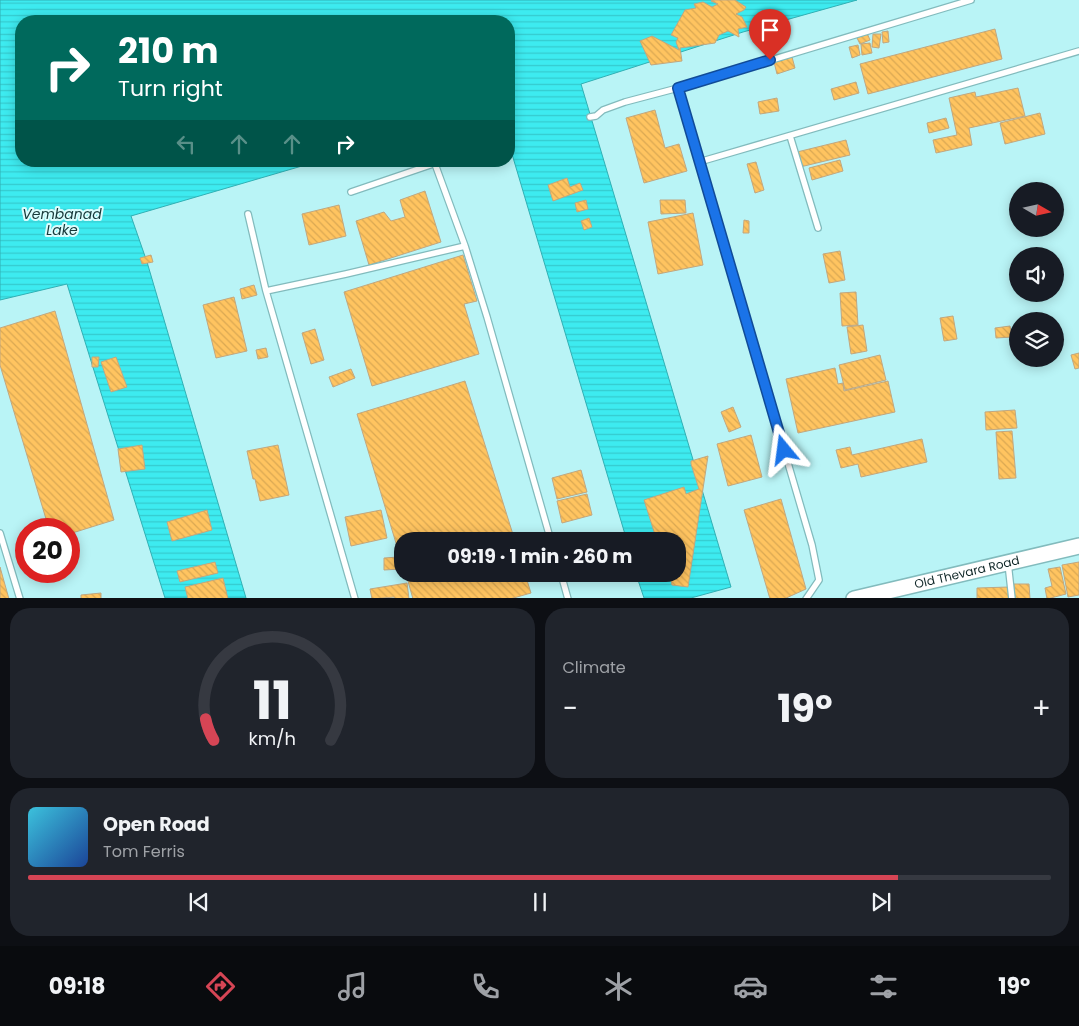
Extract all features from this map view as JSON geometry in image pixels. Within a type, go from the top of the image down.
[{"type":"street","name":"Old Thevara Road","points":[[854,598],[1079,546]]},
{"type":"lane","points":[[590,117],[618,105],[971,0]]},
{"type":"lane","points":[[700,162],[1079,51]]},
{"type":"lane","points":[[678,88],[812,545],[819,580],[806,598]]},
{"type":"lane","points":[[790,136],[818,228]]},
{"type":"lane","points":[[350,192],[426,167]]},
{"type":"lane","points":[[436,167],[465,246],[487,317],[548,532]]},
{"type":"lane","points":[[248,214],[266,292],[355,598]]},
{"type":"lane","points":[[266,292],[465,246]]},
{"type":"lane","points":[[0,533],[20,598]]},
{"type":"lane","points":[[1008,563],[1012,598]]},
{"type":"lane","points":[[563,582],[568,598]]},
{"type":"water","name":"Vembanad Lake","points":[[0,0],[857,0],[743,32],[581,84],[731,587],[691,598],[644,598],[639,582],[686,582],[686,532],[624,532],[515,164],[515,15],[15,15],[15,167],[298,167],[131,216],[147,262],[246,598],[165,598],[67,284],[0,300]]},
{"type":"building","points":[[735,0],[746,7],[736,14],[742,17],[747,27],[738,29],[739,37],[728,31],[719,35],[715,43],[680,48],[682,61],[651,65],[640,41],[652,36],[679,50],[676,42],[678,38],[671,35],[685,10],[696,8],[694,4],[703,2],[712,7],[718,4],[711,1]]},
{"type":"building","points":[[995,29],[1002,59],[868,94],[860,64]]},
{"type":"building","points":[[888,31],[889,42],[883,43],[882,32]]},
{"type":"building","points":[[867,33],[870,40],[860,44],[857,38]]},
{"type":"building","points":[[873,34],[881,34],[879,48],[872,47]]},
{"type":"building","points":[[870,43],[872,53],[862,55],[861,44]]},
{"type":"building","points":[[858,45],[860,55],[852,58],[849,47]]},
{"type":"building","points":[[792,57],[795,68],[777,74],[774,62]]},
{"type":"building","points":[[856,82],[859,93],[834,100],[831,89]]},
{"type":"building","points":[[1018,88],[1025,116],[969,128],[972,145],[936,153],[933,140],[957,135],[949,98],[975,92],[976,97]]},
{"type":"building","points":[[777,98],[779,111],[760,114],[758,102]]},
{"type":"building","points":[[655,110],[665,148],[679,144],[687,171],[644,183],[626,118]]},
{"type":"building","points":[[1040,113],[1045,134],[1005,144],[1000,123]]},
{"type":"building","points":[[946,118],[949,128],[929,133],[927,123]]},
{"type":"building","points":[[846,140],[850,155],[800,167],[797,152]]},
{"type":"building","points":[[840,160],[843,171],[812,180],[809,168]]},
{"type":"building","points":[[756,162],[764,190],[755,193],[747,164]]},
{"type":"building","points":[[567,178],[570,187],[580,183],[583,190],[553,201],[548,185]]},
{"type":"building","points":[[425,191],[441,242],[369,265],[356,221],[384,212],[391,221],[405,217],[400,200]]},
{"type":"building","points":[[586,200],[588,209],[577,212],[575,203]]},
{"type":"building","points":[[660,200],[685,200],[686,213],[661,214]]},
{"type":"building","points":[[339,205],[346,236],[309,245],[302,214]]},
{"type":"building","points":[[693,213],[703,265],[658,274],[648,222]]},
{"type":"building","points":[[589,218],[592,227],[584,230],[581,221]]},
{"type":"building","points":[[744,220],[749,221],[749,233],[743,233]]},
{"type":"building","points":[[840,251],[845,280],[829,283],[823,254]]},
{"type":"building","points":[[151,255],[153,262],[142,264],[140,258]]},
{"type":"building","points":[[463,255],[477,301],[464,304],[479,354],[372,386],[344,292]]},
{"type":"building","points":[[254,285],[257,295],[242,299],[240,289]]},
{"type":"building","points":[[856,292],[858,325],[842,326],[840,293]]},
{"type":"building","points":[[234,297],[247,351],[216,358],[203,305]]},
{"type":"building","points":[[55,311],[114,520],[80,531],[80,518],[46,518],[0,365],[0,328]]},
{"type":"building","points":[[953,316],[957,339],[944,341],[940,318]]},
{"type":"building","points":[[863,325],[867,351],[851,354],[847,327]]},
{"type":"building","points":[[1009,326],[1009,337],[996,338],[995,328]]},
{"type":"building","points":[[315,329],[324,360],[311,364],[302,333]]},
{"type":"building","points":[[266,348],[268,357],[258,359],[256,350]]},
{"type":"building","points":[[1079,353],[1079,368],[1075,369],[1071,355]]},
{"type":"building","points":[[880,355],[886,380],[845,390],[839,365]]},
{"type":"building","points":[[92,357],[99,357],[98,367],[92,367]]},
{"type":"building","points":[[116,357],[127,387],[111,392],[101,362]]},
{"type":"building","points":[[835,368],[838,384],[843,383],[844,391],[888,381],[895,412],[798,433],[786,379]]},
{"type":"building","points":[[351,369],[355,378],[333,387],[329,377]]},
{"type":"building","points":[[465,381],[512,532],[394,532],[394,537],[357,414]]},
{"type":"building","points":[[733,407],[741,427],[729,432],[721,412]]},
{"type":"building","points":[[1015,410],[1017,428],[986,430],[985,412]]},
{"type":"building","points":[[1012,431],[1016,478],[999,479],[996,432]]},
{"type":"building","points":[[751,435],[762,477],[728,486],[717,444]]},
{"type":"building","points":[[922,439],[927,462],[861,477],[858,464],[841,468],[836,450],[850,447],[852,455]]},
{"type":"building","points":[[142,445],[145,469],[121,472],[118,449]]},
{"type":"building","points":[[278,445],[289,495],[260,501],[247,451]]},
{"type":"building","points":[[708,456],[688,587],[672,585],[671,582],[686,582],[686,532],[654,532],[644,500],[684,487],[686,494],[699,489],[691,461]]},
{"type":"building","points":[[581,470],[587,492],[557,499],[552,478]]},
{"type":"building","points":[[587,494],[592,515],[562,523],[557,501]]},
{"type":"building","points":[[781,499],[806,589],[786,598],[770,598],[744,510]]},
{"type":"building","points":[[207,510],[212,530],[172,541],[167,522]]},
{"type":"building","points":[[381,510],[387,538],[351,546],[345,517]]},
{"type":"building","points":[[394,557],[394,569],[384,570],[384,558]]},
{"type":"building","points":[[215,562],[218,573],[180,582],[177,571]]},
{"type":"building","points":[[1079,562],[1079,595],[1068,597],[1062,565]]},
{"type":"building","points":[[0,567],[9,598],[0,598]]},
{"type":"building","points":[[1060,567],[1066,594],[1047,598],[1045,588],[1052,586],[1048,569]]},
{"type":"building","points":[[223,578],[228,598],[188,598],[185,587]]},
{"type":"building","points":[[408,582],[528,582],[531,593],[514,598],[413,598]]},
{"type":"building","points":[[407,583],[409,598],[372,598],[370,589]]},
{"type":"building","points":[[1014,584],[1029,584],[1030,598],[1015,598]]},
{"type":"building","points":[[1009,587],[1009,598],[977,598],[977,588]]},
{"type":"building","points":[[101,593],[101,598],[81,598],[81,595]]},
{"type":"route","points":[[770,60],[678,88],[784,450]]}]
